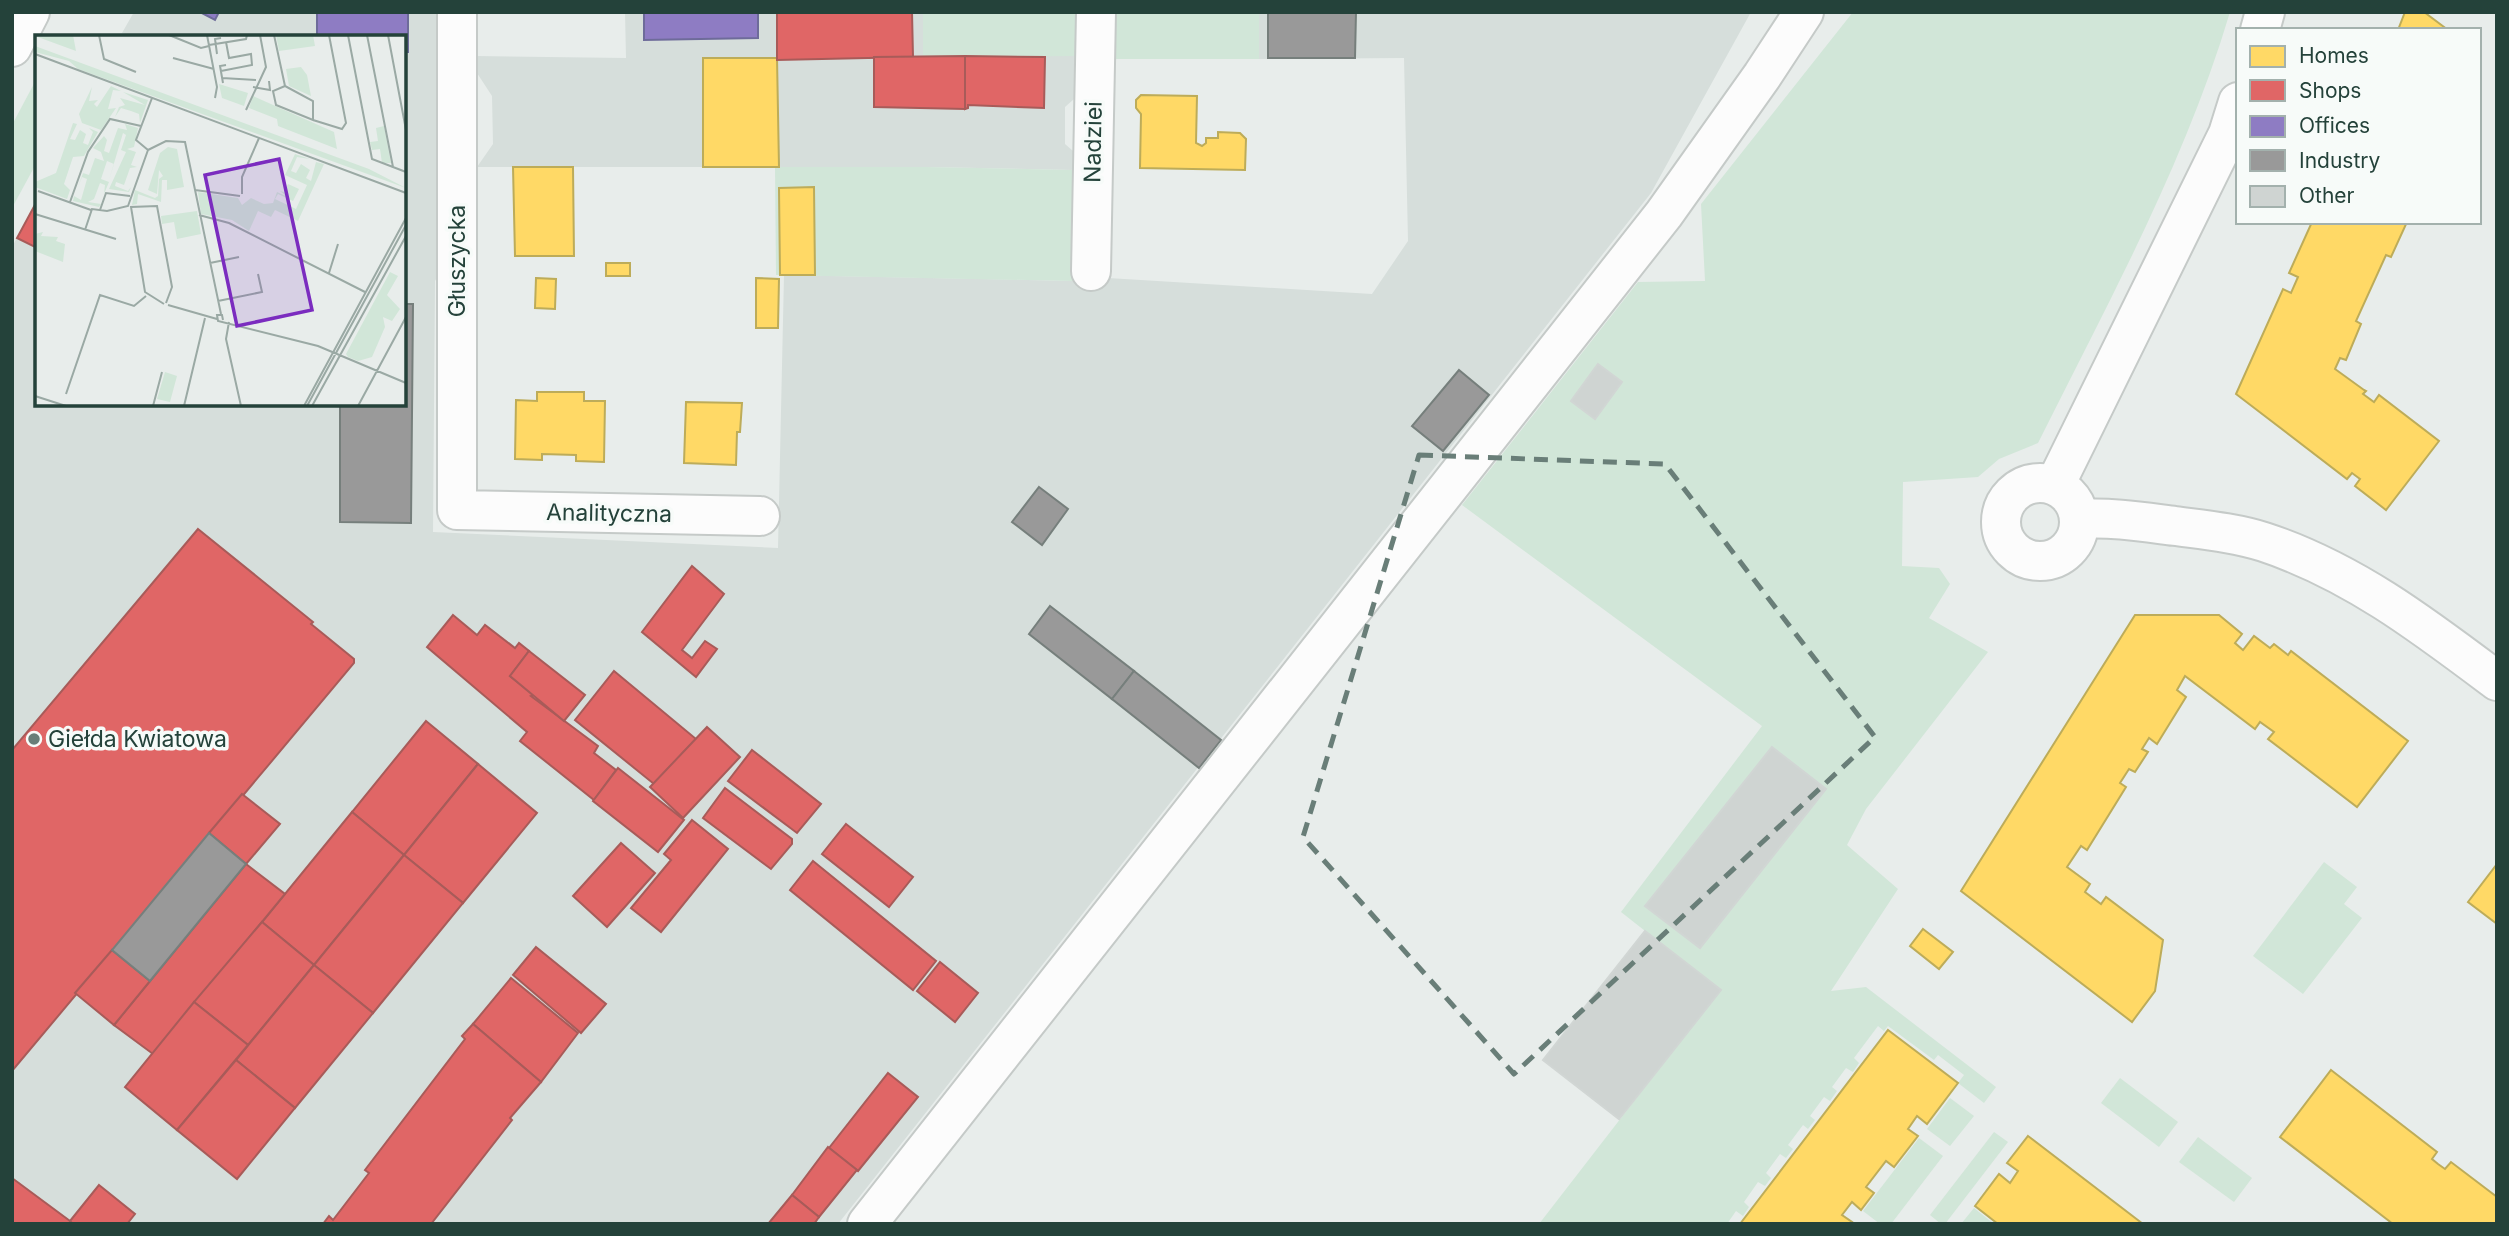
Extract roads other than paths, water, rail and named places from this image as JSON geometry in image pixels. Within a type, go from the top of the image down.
[{"type":"street","points":[[12,47],[30,12]]},
{"type":"street","name":"Głuszycka","points":[[457,12],[457,510]]},
{"type":"street","name":"Nadziei","points":[[1091,271],[1096,12]]},
{"type":"street","points":[[867,1224],[1656,224],[1762,76],[1804,12]]},
{"type":"street","points":[[2055,485],[2228,134],[2236,108]]},
{"type":"street","points":[[2036,482],[2055,485],[2072,498],[2080,519],[2074,543],[2056,558],[2043,561],[2019,556],[2011,549],[2001,530],[2006,502],[2018,489],[2036,482]]},
{"type":"street","name":"Analityczna","points":[[457,510],[760,516]]},
{"type":"street","points":[[2080,519],[2123,519],[2227,533],[2263,541],[2294,553],[2321,564],[2382,598],[2497,681]]},
{"type":"place","name":"Giełda Kwiatowa","points":[[34,739]]}]
